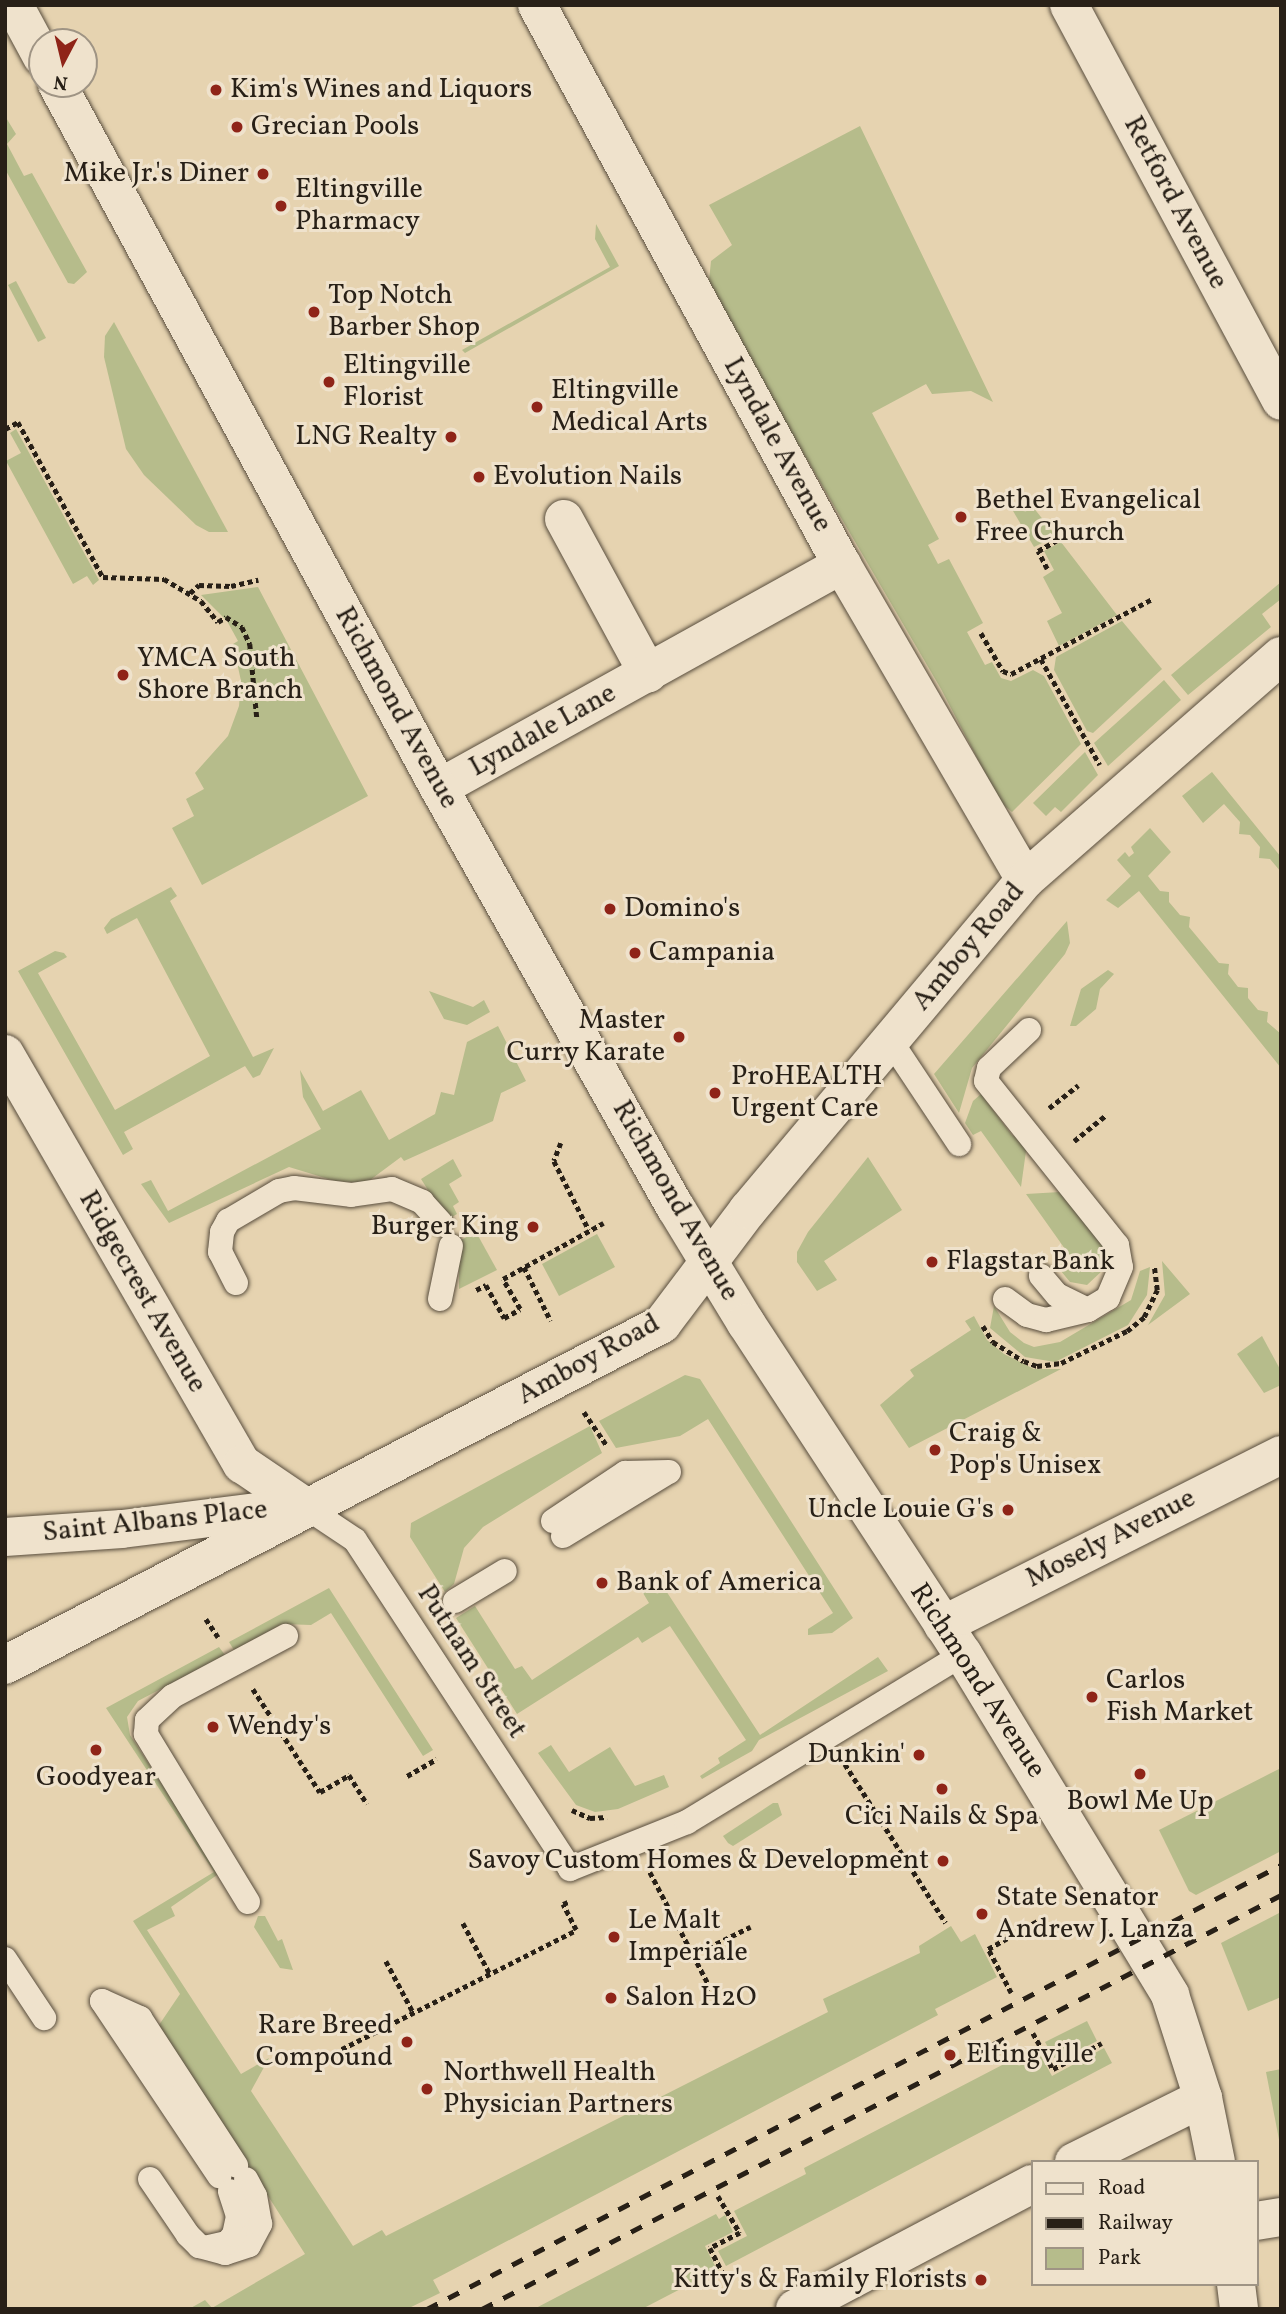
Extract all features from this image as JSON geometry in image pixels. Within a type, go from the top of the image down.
[{"type":"main road","points":[[14,5],[28,31]]},
{"type":"main road","name":"Lyndale Avenue","points":[[537,5],[842,565],[1025,880]]},
{"type":"main road","name":"Retford Avenue","points":[[1069,5],[1281,401]]},
{"type":"main road","name":"Richmond Avenue","points":[[65,98],[439,788],[709,1263],[953,1640],[1170,1995],[1203,2098],[1216,2160]]},
{"type":"main road","name":"Lyndale Lane","points":[[564,519],[648,674]]},
{"type":"main road","name":"Lyndale Lane","points":[[439,788],[842,565]]},
{"type":"main road","name":"Amboy Road","points":[[5,1665],[304,1506],[459,1431],[662,1324],[890,1040],[1025,880],[1281,656]]},
{"type":"main road","name":"Ridgecrest Avenue","points":[[5,1054],[242,1464],[304,1506]]},
{"type":"main road","name":"Mosely Avenue","points":[[953,1640],[1159,1513],[1281,1455]]},
{"type":"main road","name":"Saint Albans Place","points":[[5,1537],[122,1529],[304,1506]]},
{"type":"main road","points":[[1078,2160],[1203,2098]]},
{"type":"main road","points":[[795,2309],[1030,2185]]},
{"type":"main road","points":[[1258,2221],[1281,2217]]},
{"type":"main road","points":[[1236,2286],[1239,2309]]},
{"type":"lane","points":[[1029,1030],[989,1068],[986,1081],[1117,1245],[1121,1267],[1116,1288],[1108,1298],[1088,1310],[1046,1320],[1027,1315],[1022,1288],[1057,1295],[1088,1310]]},
{"type":"lane","points":[[890,1040],[959,1144]]},
{"type":"lane","points":[[236,1283],[220,1252],[222,1232],[228,1221],[279,1191],[294,1188],[351,1195],[392,1189],[422,1202],[441,1223]]},
{"type":"lane","points":[[451,1246],[452,1297]]},
{"type":"lane","points":[[558,1528],[625,1474],[669,1472]]},
{"type":"lane","name":"Putnam Street","points":[[304,1506],[355,1541],[570,1869],[687,1822],[953,1640]]},
{"type":"lane","points":[[460,1589],[501,1564]]},
{"type":"lane","points":[[248,1902],[146,1734],[147,1720],[173,1696],[286,1636]]},
{"type":"lane","points":[[5,1959],[44,2018]]},
{"type":"lane","points":[[102,2001],[259,2210],[257,2235],[249,2245],[225,2253],[199,2246],[150,2179]]},
{"type":"path","points":[[5,429],[18,422],[103,577],[152,576],[190,593],[218,622],[229,618],[245,632],[257,718]]},
{"type":"path","points":[[1047,569],[1038,551],[1059,539]]},
{"type":"path","points":[[190,593],[199,585],[231,586],[258,580]]},
{"type":"path","points":[[981,632],[1003,671],[1011,674],[1152,599]]},
{"type":"path","points":[[1041,659],[1103,770]]},
{"type":"path","points":[[1040,1114],[1078,1085]]},
{"type":"path","points":[[1065,1147],[1105,1116]]},
{"type":"path","points":[[561,1143],[554,1161],[589,1231]]},
{"type":"path","points":[[452,1297],[486,1285],[504,1318],[520,1309],[503,1279],[603,1223]]},
{"type":"path","points":[[524,1267],[551,1321]]},
{"type":"path","points":[[584,1412],[610,1450]]},
{"type":"path","points":[[249,1684],[320,1792],[349,1775],[367,1804]]},
{"type":"path","points":[[839,1754],[946,1923]]},
{"type":"path","points":[[407,1776],[436,1759]]},
{"type":"path","points":[[570,1807],[590,1818],[614,1815]]},
{"type":"path","points":[[656,1861],[646,1866],[716,1999]]},
{"type":"path","points":[[334,2053],[576,1930],[563,1905],[574,1899]]},
{"type":"path","points":[[1011,1993],[988,1949],[1041,1919]]},
{"type":"path","points":[[463,1923],[490,1974]]},
{"type":"path","points":[[694,1955],[750,1927]]},
{"type":"path","points":[[386,1961],[413,2012]]},
{"type":"path","points":[[1033,2033],[1053,2069],[1102,2043]]},
{"type":"path","points":[[718,2196],[740,2233],[710,2248],[724,2276]]},
{"type":"green space","points":[[5,116],[16,134],[7,144],[24,176],[32,173],[87,272],[74,284],[68,283],[5,169]]},
{"type":"green space","points":[[860,126],[993,402],[971,391],[932,394],[926,384],[872,413],[939,539],[928,545],[938,564],[949,559],[983,623],[967,632],[985,665],[992,662],[1001,678],[1011,681],[1033,670],[1044,676],[1081,744],[1012,812],[1000,802],[941,689],[774,403],[709,281],[711,261],[732,245],[709,205]]},
{"type":"green space","points":[[596,224],[619,266],[465,353],[462,350],[610,267],[595,239]]},
{"type":"green space","points":[[16,281],[46,338],[38,342],[8,285]]},
{"type":"green space","points":[[114,322],[228,532],[209,532],[196,525],[144,475],[126,449],[104,357],[105,336]]},
{"type":"green space","points":[[16,429],[99,580],[93,585],[87,576],[73,584],[6,461],[21,453],[10,433]]},
{"type":"green space","points":[[1009,504],[1033,507],[1056,536],[1034,547]]},
{"type":"green space","points":[[1061,542],[1117,615],[1059,646],[1047,621],[1062,613],[1043,577],[1054,570],[1044,551]]},
{"type":"green space","points":[[1281,582],[1281,599],[1262,614],[1271,627],[1188,695],[1171,675]]},
{"type":"green space","points":[[258,587],[368,796],[202,885],[172,828],[194,816],[186,799],[204,789],[195,773],[228,736],[239,706],[241,681],[233,644],[238,641],[227,621],[201,595]]},
{"type":"green space","points":[[1122,621],[1162,669],[1093,733],[1087,731],[1054,670],[1056,657]]},
{"type":"green space","points":[[1164,680],[1181,700],[1108,766],[1094,743]]},
{"type":"green space","points":[[1085,752],[1098,775],[1061,812],[1055,807],[1046,816],[1033,803]]},
{"type":"green space","points":[[1212,772],[1281,857],[1281,872],[1270,859],[1259,858],[1260,847],[1250,835],[1239,834],[1240,822],[1224,804],[1203,823],[1182,796]]},
{"type":"green space","points":[[1150,828],[1171,852],[1148,876],[1160,891],[1169,892],[1169,902],[1180,915],[1190,917],[1189,927],[1219,963],[1229,964],[1228,974],[1238,987],[1248,988],[1248,998],[1258,1010],[1268,1012],[1267,1022],[1281,1034],[1281,1068],[1139,891],[1118,908],[1106,900],[1131,876],[1117,860],[1125,852],[1129,857],[1134,853],[1131,847]]},
{"type":"green space","points":[[171,887],[177,896],[170,901],[253,1057],[274,1048],[260,1075],[253,1078],[245,1066],[124,1132],[133,1149],[123,1155],[18,971],[55,951],[64,953],[67,957],[38,973],[115,1110],[210,1056],[137,918],[107,934],[104,928],[111,919]]},
{"type":"green space","points":[[1067,921],[1070,943],[1065,954],[972,1068],[959,1113],[934,1074]]},
{"type":"green space","points":[[1108,970],[1114,974],[1100,989],[1096,1009],[1076,1026],[1070,1026],[1081,989]]},
{"type":"green space","points":[[429,991],[473,1007],[484,1000],[490,1012],[467,1025],[444,1019]]},
{"type":"green space","points":[[498,1026],[526,1081],[501,1093],[493,1121],[404,1161],[401,1157],[366,1183],[335,1181],[289,1167],[169,1223],[141,1184],[151,1180],[168,1211],[321,1129],[303,1097],[300,1070],[323,1111],[361,1090],[389,1140],[435,1114],[441,1092],[454,1095],[467,1042]]},
{"type":"green space","points":[[981,1094],[1012,1135],[1027,1144],[1021,1187],[981,1131],[973,1135],[965,1123],[973,1101]]},
{"type":"green space","points":[[868,1157],[902,1210],[824,1261],[837,1280],[817,1291],[797,1262],[797,1252],[808,1232]]},
{"type":"green space","points":[[453,1159],[462,1176],[449,1184],[459,1202],[453,1206],[457,1214],[447,1220],[421,1179]]},
{"type":"green space","points":[[1060,1192],[1105,1245],[1103,1270],[1087,1285],[1070,1282],[1056,1265],[1070,1256],[1026,1194]]},
{"type":"green space","points":[[476,1232],[497,1270],[459,1289],[459,1241]]},
{"type":"green space","points":[[597,1234],[615,1267],[559,1296],[542,1264]]},
{"type":"green space","points":[[1162,1261],[1190,1294],[1148,1325],[1165,1295]]},
{"type":"green space","points":[[1150,1267],[1147,1295],[1128,1325],[1055,1362],[1025,1357],[990,1328],[994,1306],[1010,1332],[1024,1343],[1034,1347],[1060,1342],[1131,1300],[1140,1271]]},
{"type":"green space","points":[[974,1316],[987,1340],[1004,1354],[1034,1369],[1061,1369],[909,1448],[880,1405],[914,1376],[910,1370],[971,1330],[965,1321]]},
{"type":"green space","points":[[1262,1336],[1281,1371],[1281,1385],[1264,1393],[1237,1354]]},
{"type":"green space","points":[[685,1375],[700,1379],[853,1618],[832,1633],[808,1635],[808,1629],[833,1613],[708,1419],[680,1436],[616,1448],[599,1421]]},
{"type":"green space","points":[[590,1426],[602,1453],[483,1527],[464,1548],[454,1584],[445,1592],[410,1537],[411,1523]]},
{"type":"green space","points":[[657,1577],[760,1735],[878,1657],[888,1671],[759,1740],[752,1751],[702,1779],[700,1776],[720,1763],[718,1758],[746,1740],[670,1626],[642,1643],[638,1637],[517,1714],[456,1618],[475,1606],[515,1669],[522,1666],[532,1680],[649,1603],[640,1588]]},
{"type":"green space","points":[[329,1588],[433,1750],[423,1756],[331,1613],[311,1625],[282,1624],[234,1650],[229,1642]]},
{"type":"green space","points":[[219,1647],[225,1655],[138,1701],[127,1717],[130,1735],[220,1873],[171,1907],[175,1916],[147,1930],[241,2074],[269,2058],[251,2091],[353,2246],[382,2230],[386,2236],[828,2012],[823,1999],[920,1953],[919,1946],[951,1926],[961,1942],[975,1934],[997,1977],[935,2009],[938,2015],[433,2280],[440,2293],[407,2309],[189,2309],[205,2300],[212,2308],[305,2254],[159,2025],[180,1994],[133,1921],[214,1872],[106,1708]]},
{"type":"green space","points":[[551,1745],[569,1772],[610,1747],[635,1786],[664,1775],[669,1787],[618,1809],[595,1812],[576,1805],[538,1753]]},
{"type":"green space","points":[[1281,1768],[1281,1851],[1196,1895],[1189,1891],[1159,1830]]},
{"type":"green space","points":[[773,1803],[778,1803],[782,1815],[733,1846],[728,1843],[723,1836]]},
{"type":"green space","points":[[1281,1912],[1281,1997],[1248,2011],[1221,1943]]},
{"type":"green space","points":[[258,1916],[265,1916],[278,1941],[282,1939],[293,1970],[280,1968],[254,1927]]},
{"type":"green space","points":[[1087,2021],[1097,2041],[1056,2062],[1045,2042]]},
{"type":"green space","points":[[1104,2048],[1112,2063],[726,2266],[718,2251],[747,2236],[734,2211],[806,2174],[804,2168],[1027,2052],[1030,2056],[1038,2051],[1052,2076]]},
{"type":"green space","points":[[1281,2069],[1281,2150],[1266,2072]]},
{"type":"green space","points":[[716,2214],[719,2219],[725,2215],[733,2232],[705,2246],[717,2270],[642,2309],[534,2309]]},
{"type":"railway","points":[[427,2309],[1281,1865]]},
{"type":"railway","points":[[482,2309],[1281,1895]]},
{"type":"place","name":"Kim's Wines and Liquors","points":[[216,90]]},
{"type":"place","name":"Grecian Pools","points":[[237,127]]},
{"type":"place","name":"Mike Jr.'s Diner","points":[[263,174]]},
{"type":"place","name":"Eltingville Pharmacy","points":[[281,206]]},
{"type":"place","name":"Top Notch Barber Shop","points":[[314,312]]},
{"type":"place","name":"Eltingville Florist","points":[[329,382]]},
{"type":"place","name":"Eltingville Medical Arts","points":[[537,407]]},
{"type":"place","name":"LNG Realty","points":[[451,437]]},
{"type":"place","name":"Evolution Nails","points":[[479,477]]},
{"type":"place","name":"Bethel Evangelical Free Church","points":[[961,517]]},
{"type":"place","name":"YMCA South Shore Branch","points":[[123,675]]},
{"type":"place","name":"Domino's","points":[[610,909]]},
{"type":"place","name":"Campania","points":[[635,953]]},
{"type":"place","name":"Master Curry Karate","points":[[679,1037]]},
{"type":"place","name":"ProHEALTH Urgent Care","points":[[715,1093]]},
{"type":"place","name":"Burger King","points":[[533,1227]]},
{"type":"place","name":"Flagstar Bank","points":[[932,1262]]},
{"type":"place","name":"Craig & Pop's Unisex","points":[[935,1450]]},
{"type":"place","name":"Uncle Louie G's","points":[[1008,1510]]},
{"type":"place","name":"Bank of America","points":[[602,1583]]},
{"type":"place","name":"Carlos Fish Market","points":[[1092,1697]]},
{"type":"place","name":"Wendy's","points":[[213,1727]]},
{"type":"place","name":"Goodyear","points":[[96,1750]]},
{"type":"place","name":"Dunkin'","points":[[919,1755]]},
{"type":"place","name":"Bowl Me Up","points":[[1140,1774]]},
{"type":"place","name":"Cici Nails & Spa","points":[[942,1789]]},
{"type":"place","name":"Savoy Custom Homes & Development","points":[[943,1861]]},
{"type":"place","name":"State Senator Andrew J. Lanza","points":[[982,1914]]},
{"type":"place","name":"Le Malt Imperiale","points":[[614,1937]]},
{"type":"place","name":"Salon H2O","points":[[611,1998]]},
{"type":"place","name":"Rare Breed Compound","points":[[407,2042]]},
{"type":"place","name":"Eltingville","points":[[950,2055]]},
{"type":"place","name":"Northwell Health Physician Partners","points":[[427,2089]]},
{"type":"place","name":"Kitty's & Family Florists","points":[[981,2280]]}]
